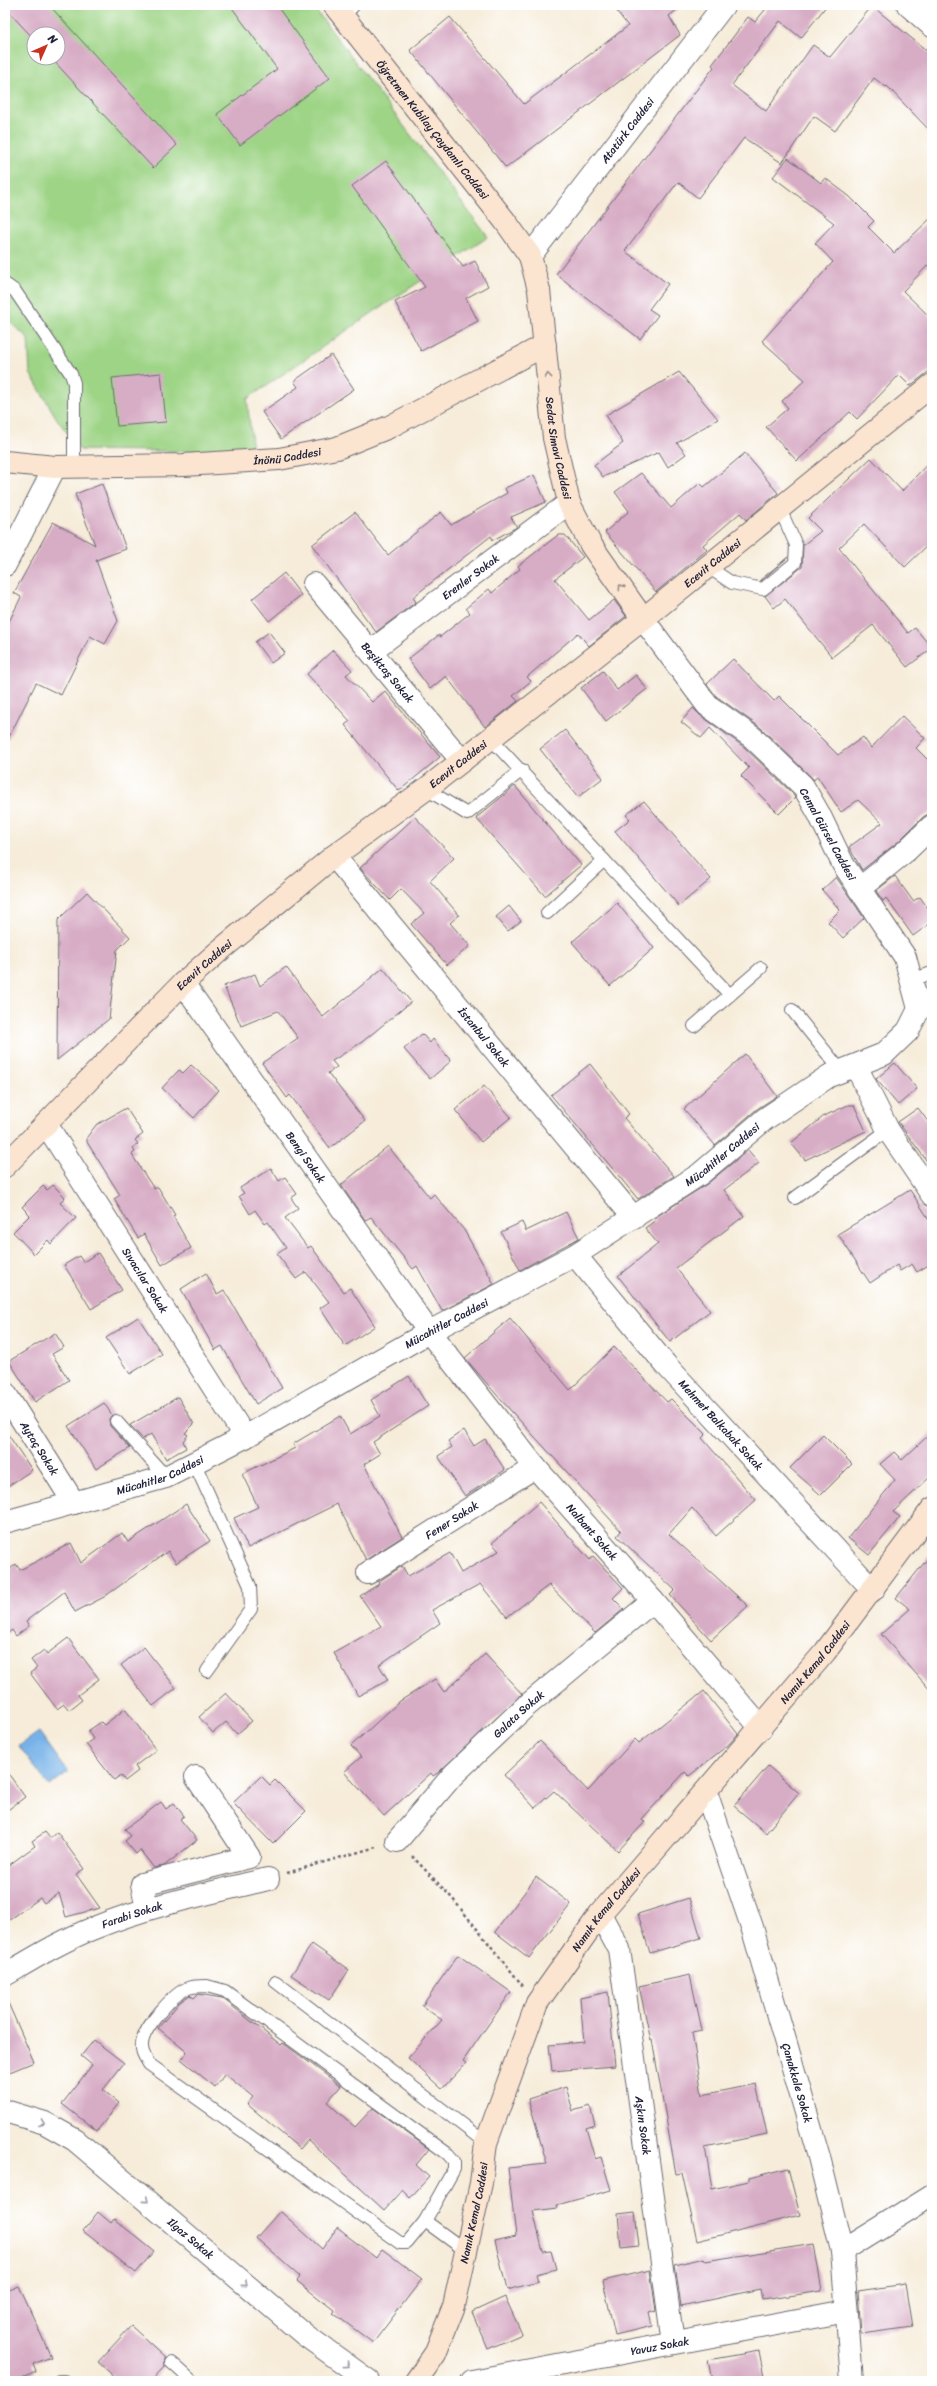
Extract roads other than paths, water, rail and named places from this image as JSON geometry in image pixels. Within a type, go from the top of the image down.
[{"type":"street","name":"Atatürk Caddesi","points":[[530,256],[724,5]]},
{"type":"street","points":[[908,5],[932,26]]},
{"type":"street","name":"Öğretmen Kubilay Çaydamlı Caddesi","points":[[343,9],[530,256]]},
{"type":"street","name":"Sedat Simavi Caddesi","points":[[530,256],[539,290],[554,438],[569,503],[591,545],[643,619]]},
{"type":"street","name":"İnönü Caddesi","points":[[5,462],[65,467],[184,465],[279,459],[337,448],[389,427],[545,345]]},
{"type":"street","name":"Ecevit Caddesi","points":[[5,1166],[182,983],[334,856],[426,789],[491,739],[708,567],[932,385]]},
{"type":"street","points":[[5,565],[65,467]]},
{"type":"street","name":"Erenler Sokak","points":[[371,651],[569,503]]},
{"type":"street","name":"Beşiktaş Sokak","points":[[314,584],[462,761]]},
{"type":"street","name":"Cemal Gürsel Caddesi","points":[[643,619],[707,704],[752,737],[803,786],[819,814],[843,864],[905,957],[919,1009],[908,1031],[884,1054],[849,1069]]},
{"type":"street","points":[[859,889],[906,851],[932,826]]},
{"type":"street","name":"İstanbul Sokak","points":[[334,856],[634,1218]]},
{"type":"street","name":"Bengi Sokak","points":[[182,983],[429,1332]]},
{"type":"street","points":[[849,1069],[932,1195]]},
{"type":"street","name":"Mücahitler Caddesi","points":[[5,1522],[166,1477],[246,1437],[429,1332],[575,1255],[700,1174],[765,1118],[829,1076],[849,1069]]},
{"type":"street","name":"Sıvacılar Sokak","points":[[46,1124],[246,1437]]},
{"type":"street","name":"Mehmet Balkabak Sokak","points":[[575,1255],[666,1365],[873,1590]]},
{"type":"street","name":"Nalbant Sokak","points":[[429,1332],[535,1468],[654,1601],[761,1728]]},
{"type":"street","name":"Aytaç Sokak","points":[[5,1393],[74,1503]]},
{"type":"street","name":"Fener Sokak","points":[[368,1573],[535,1468]]},
{"type":"street","name":"Namık Kemal Caddesi","points":[[416,2381],[435,2354],[454,2306],[481,2183],[486,2143],[537,2003],[600,1914],[825,1652],[932,1510]]},
{"type":"street","name":"Galata Sokak","points":[[397,1841],[453,1775],[524,1708],[654,1601]]},
{"type":"street","points":[[147,1909],[142,1884],[249,1857],[196,1776]]},
{"type":"street","name":"Çanakkale Sokak","points":[[706,1792],[752,1927],[819,2157],[842,2251],[852,2381]]},
{"type":"street","name":"Farabi Sokak","points":[[5,1975],[42,1953],[94,1928],[147,1909],[268,1879]]},
{"type":"street","name":"Aşkın Sokak","points":[[600,1914],[619,1949],[673,2343]]},
{"type":"street","name":"Ilgaz Sokak","points":[[5,2111],[45,2123],[75,2140],[305,2334],[370,2381]]},
{"type":"street","points":[[842,2251],[932,2195]]},
{"type":"street","name":"Yavuz Sokak","points":[[472,2381],[846,2311]]},
{"type":"lane","points":[[5,284],[15,291],[71,374],[74,383],[65,467]]},
{"type":"lane","points":[[708,567],[732,583],[763,589],[795,564],[796,544],[780,509]]},
{"type":"lane","points":[[491,739],[522,770],[730,995]]},
{"type":"lane","points":[[426,789],[467,814],[522,770]]},
{"type":"lane","points":[[547,913],[604,860]]},
{"type":"lane","points":[[694,1026],[761,968]]},
{"type":"lane","points":[[911,980],[932,973]]},
{"type":"lane","points":[[792,1010],[849,1069]]},
{"type":"lane","points":[[795,1198],[888,1130]]},
{"type":"lane","points":[[116,1421],[166,1477]]},
{"type":"lane","points":[[194,1462],[250,1586],[251,1609],[207,1671]]},
{"type":"lane","points":[[276,1982],[486,2143]]},
{"type":"lane","points":[[207,1986],[225,1991],[448,2154],[454,2161],[454,2169],[425,2221],[407,2243],[400,2243],[149,2064],[142,2052],[142,2042],[147,2030],[174,1996],[189,1988],[207,1986]]},
{"type":"lane","points":[[425,2221],[466,2251]]},
{"type":"lane","points":[[171,2362],[192,2381]]},
{"type":"lane","points":[[59,2381],[64,2381]]},
{"type":"water","points":[[39,1732],[68,1772],[49,1786],[19,1746]]}]
